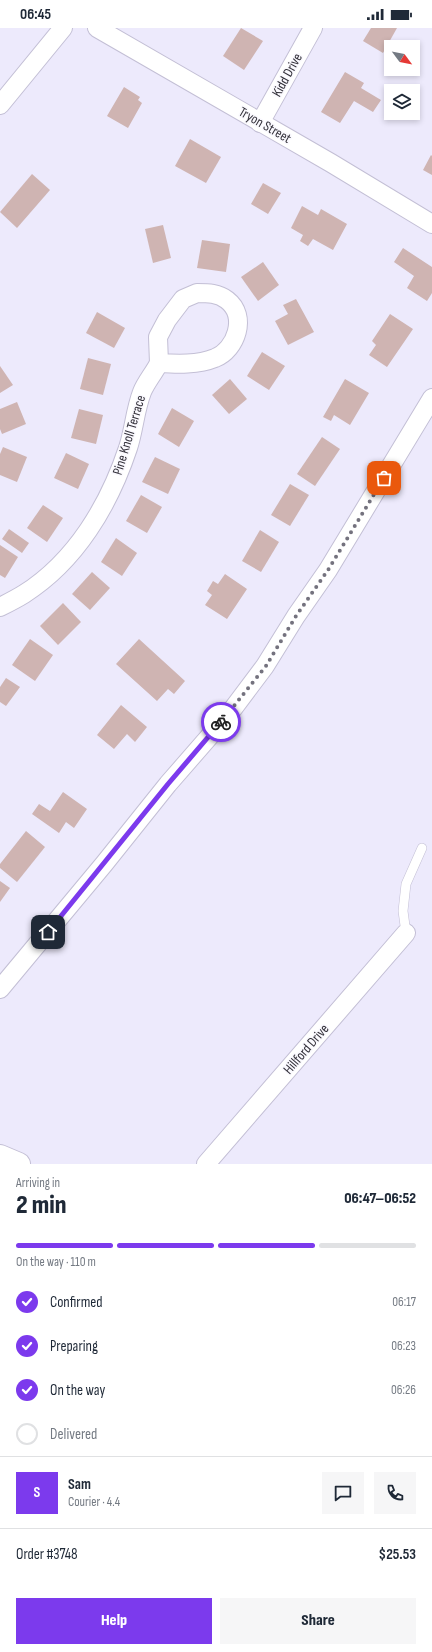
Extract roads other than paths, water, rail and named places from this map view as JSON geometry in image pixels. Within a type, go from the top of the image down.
[{"type":"street","points":[[0,105],[63,28]]},
{"type":"street","name":"Tryon Street","points":[[97,28],[331,163],[432,224]]},
{"type":"street","name":"Kidd Drive","points":[[260,123],[313,28]]},
{"type":"street","points":[[197,292],[213,293],[228,300],[235,310],[238,321],[236,336],[228,350],[215,358],[202,362],[159,364],[158,337],[167,320],[183,299],[197,292]]},
{"type":"street","name":"Pine Knoll Terrace","points":[[0,607],[24,594],[49,575],[77,545],[91,527],[104,506],[117,479],[129,447],[142,392],[159,364]]},
{"type":"street","points":[[0,989],[266,666],[296,616],[328,570],[432,398]]},
{"type":"street","name":"Hillford Drive","points":[[206,1164],[406,932]]},
{"type":"street","points":[[0,1156],[19,1164]]},
{"type":"lane","points":[[406,932],[403,911],[406,884],[422,848]]}]
